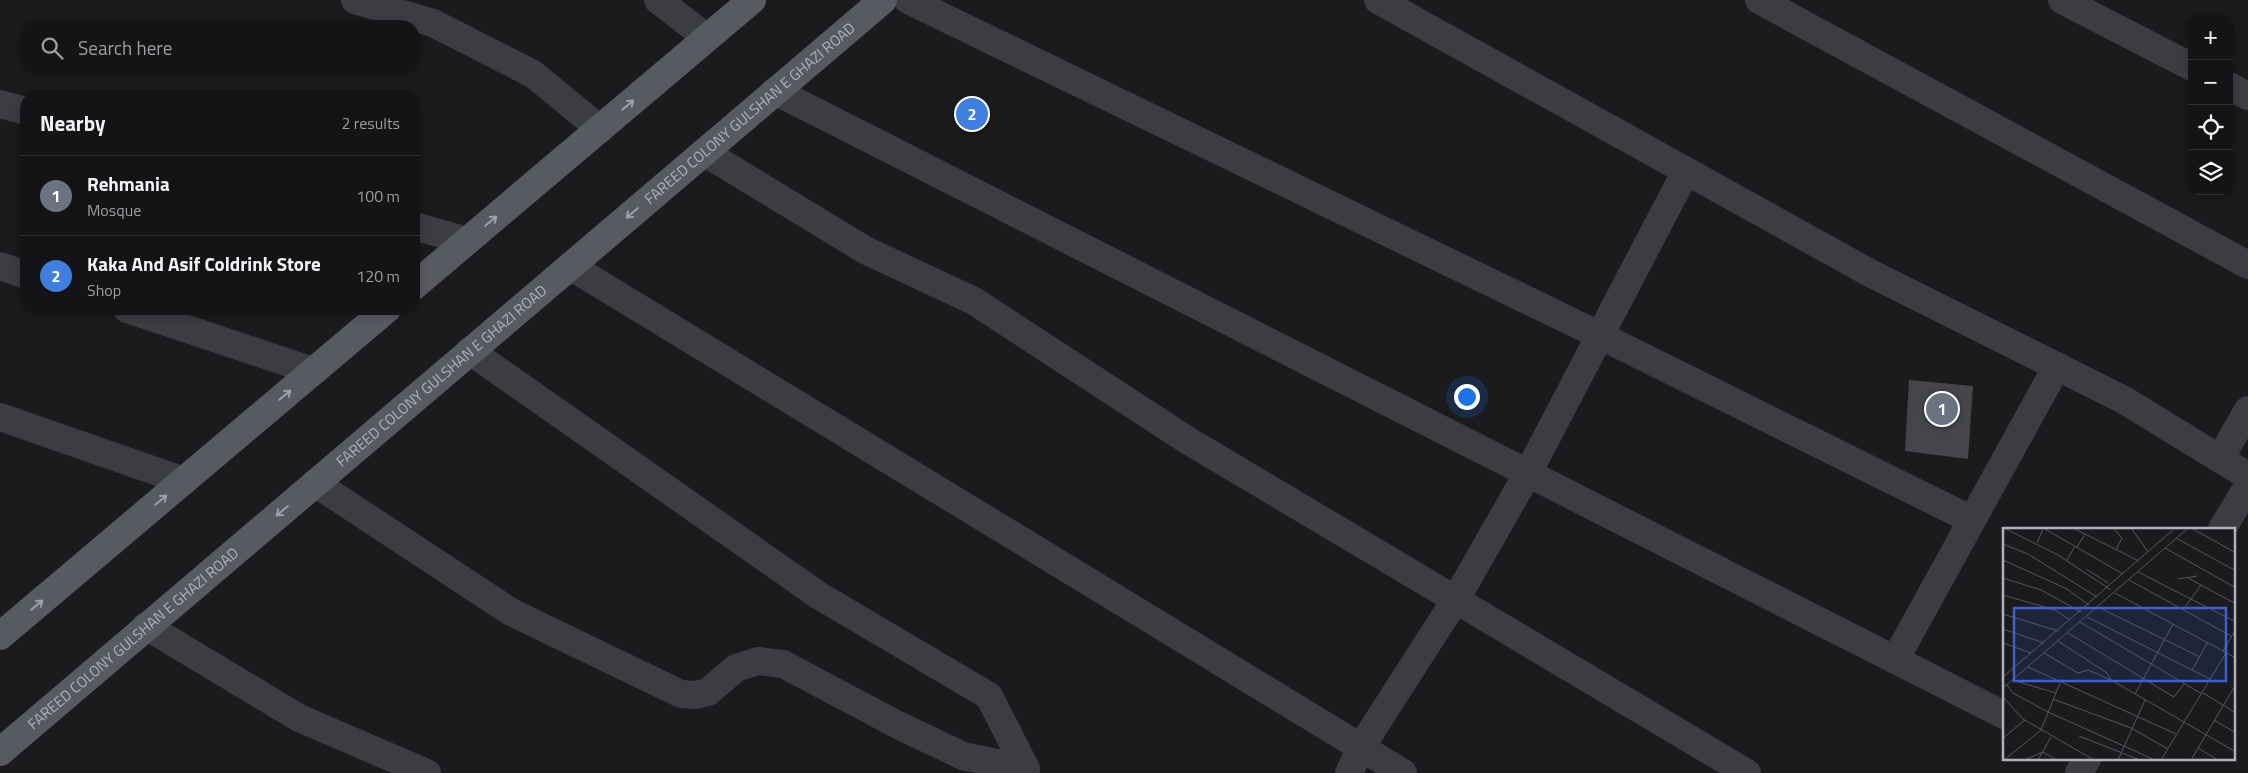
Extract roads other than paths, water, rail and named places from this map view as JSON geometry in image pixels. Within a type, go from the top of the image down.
[{"type":"main road","points":[[420,281],[752,0]]},
{"type":"main road","name":"FAREED COLONY GULSHAN E GHAZI ROAD","points":[[0,752],[883,0]]},
{"type":"main road","points":[[0,636],[380,315]]},
{"type":"street","points":[[355,0],[433,23],[533,74],[600,128]]},
{"type":"street","points":[[658,0],[707,38]]},
{"type":"street","points":[[908,0],[1601,336],[1972,520]]},
{"type":"street","points":[[1378,0],[1870,273],[2124,400],[2248,476]]},
{"type":"street","points":[[1759,0],[1801,10],[2248,265]]},
{"type":"street","points":[[2062,0],[2188,65]]},
{"type":"street","points":[[2233,88],[2248,96]]},
{"type":"street","points":[[775,91],[2003,714]]},
{"type":"street","points":[[0,104],[20,109]]},
{"type":"street","points":[[704,152],[865,250],[974,301],[1187,440],[1747,773]]},
{"type":"street","points":[[1349,773],[1361,747],[1456,600],[1528,473],[1686,171]]},
{"type":"street","points":[[420,228],[467,241]]},
{"type":"street","points":[[0,266],[20,273]]},
{"type":"street","points":[[570,266],[1403,773]]},
{"type":"street","points":[[145,315],[314,371]]},
{"type":"street","points":[[470,351],[818,595],[990,696],[1030,771]]},
{"type":"street","points":[[1895,660],[2057,366]]},
{"type":"street","points":[[2220,459],[2248,410]]},
{"type":"street","points":[[0,417],[184,481]]},
{"type":"street","points":[[316,483],[511,612],[681,694],[696,695],[708,692],[736,668],[758,661],[783,664],[898,726],[963,756],[1030,771]]},
{"type":"street","points":[[2223,528],[2248,486]]},
{"type":"street","points":[[146,626],[300,718],[427,773]]},
{"type":"street","points":[[2079,773],[2086,760]]},
{"type":"place","name":"Kaka And Asif Coldrink Store","points":[[972,114]]},
{"type":"place","name":"Rehmania","points":[[1942,409]]}]
